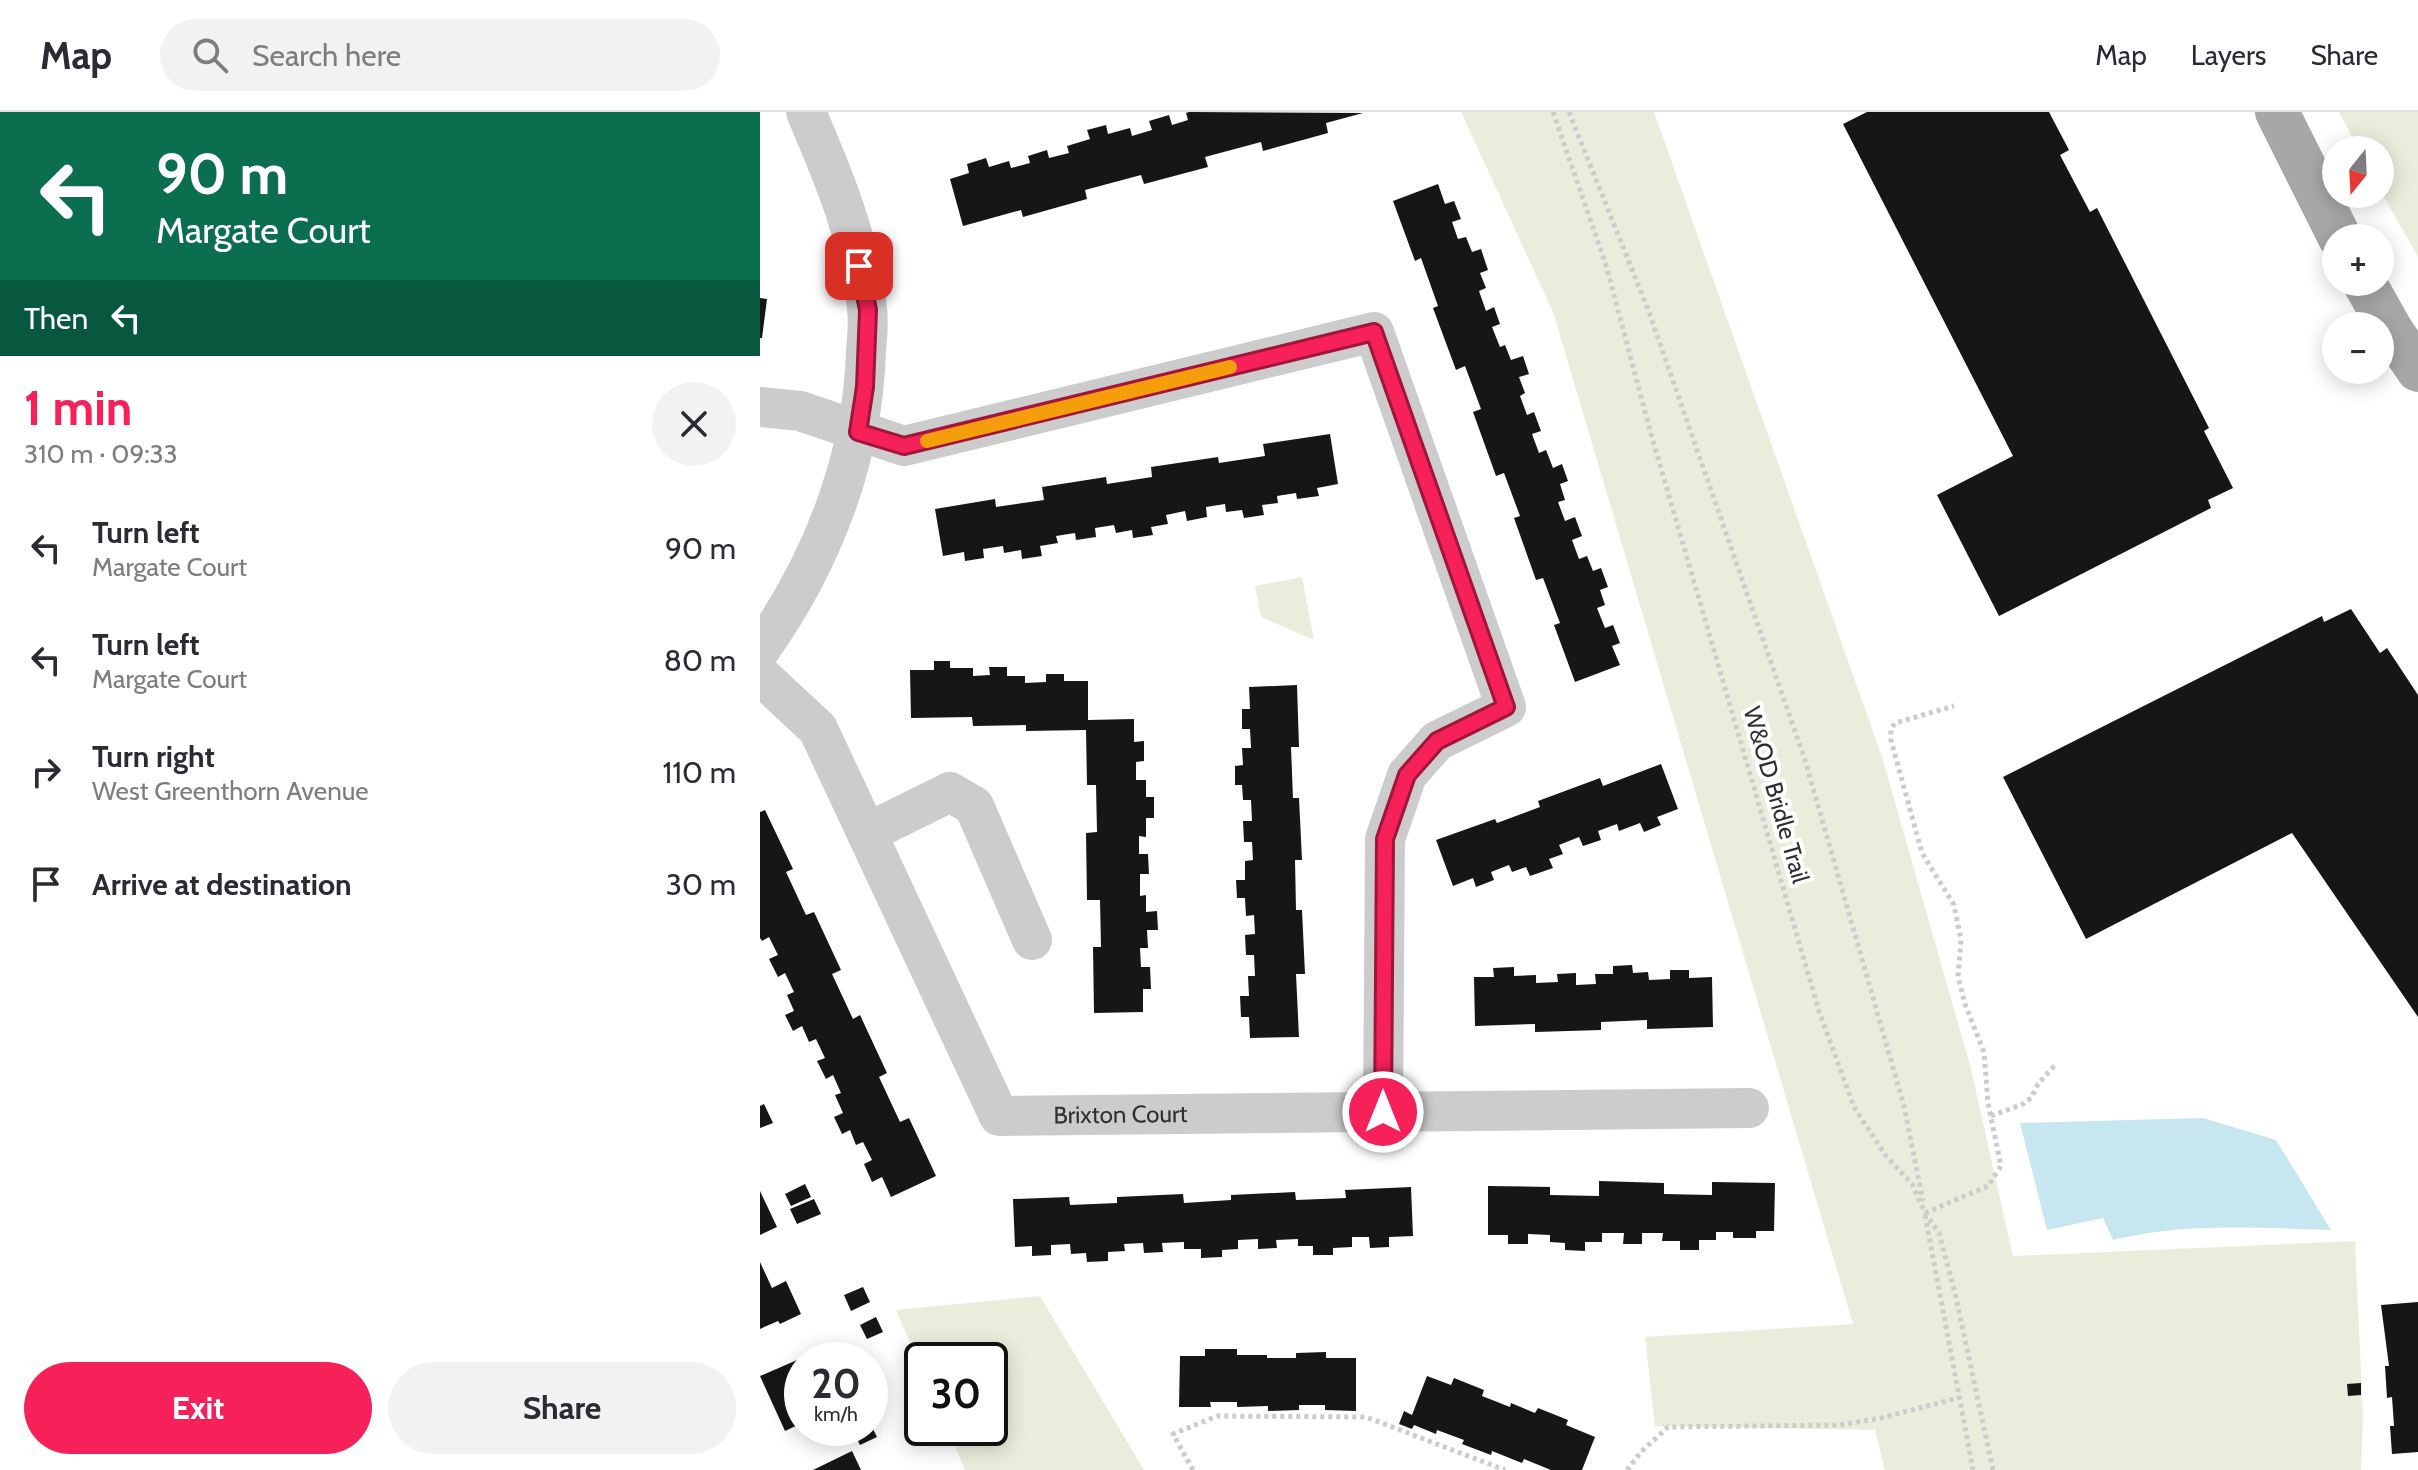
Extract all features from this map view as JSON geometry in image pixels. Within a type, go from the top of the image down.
[{"type":"main road","points":[[2277,112],[2333,224]]},
{"type":"main road","points":[[2372,296],[2418,370]]},
{"type":"street","points":[[760,650],[825,538],[858,432],[865,387],[868,310],[855,243],[837,183],[806,112]]},
{"type":"street","points":[[760,407],[800,411],[904,446],[1374,332],[1506,707],[1437,741],[1407,775],[1385,839],[1383,1112]]},
{"type":"street","name":"Brixton Court","points":[[760,675],[818,729],[999,1116],[1749,1108]]},
{"type":"street","points":[[867,833],[950,792],[974,806],[1032,940]]},
{"type":"path","name":"W&OD Bridle Trail","points":[[1553,112],[1606,265],[1651,434],[1819,1011],[1854,1107],[1886,1156],[1912,1184],[1925,1213],[1939,1233],[1993,1470]]},
{"type":"path","points":[[1569,112],[1649,312],[1805,760],[1904,1106],[1973,1470]]},
{"type":"path","points":[[1925,1213],[1988,1186],[1999,1171],[2001,1158],[1993,1134],[1984,1052],[1958,977],[1961,940],[1954,905],[1922,853],[1891,740],[1891,729],[1895,723],[1954,706]]},
{"type":"path","points":[[1991,1116],[2031,1098],[2038,1084],[2056,1064]]},
{"type":"path","points":[[1627,1470],[1668,1427],[1840,1425],[1958,1398]]},
{"type":"path","points":[[1193,1470],[1173,1434],[1217,1416],[1232,1416],[1366,1417],[1505,1470]]},
{"type":"green space","points":[[1461,112],[1654,112],[1883,760],[1970,1065],[2013,1256],[2355,1241],[2363,1416],[2361,1470],[1885,1470],[1875,1430],[1655,1426],[1645,1337],[1853,1324],[1553,312]]},
{"type":"green space","points":[[2339,112],[2418,112],[2418,257],[2390,208],[2394,208],[2394,136],[2352,136]]},
{"type":"green space","points":[[1302,577],[1314,640],[1261,617],[1255,586]]},
{"type":"green space","points":[[1040,1296],[1144,1470],[965,1470],[955,1446],[1008,1446],[1008,1342],[910,1342],[896,1310]]},
{"type":"water","points":[[2203,1118],[2276,1140],[2331,1230],[2194,1228],[2113,1240],[2103,1218],[2047,1230],[2020,1123]]},
{"type":"building","points":[[1867,112],[2049,112],[2069,150],[2060,155],[2090,212],[2097,208],[2209,428],[2204,431],[2233,488],[2208,500],[2211,508],[1999,616],[1937,495],[2013,456],[1843,124]]},
{"type":"building","points":[[1186,113],[1363,113],[1326,123],[1328,133],[1263,151],[1261,142],[1205,157],[1208,167],[1144,184],[1141,175],[1085,190],[1087,199],[1023,217],[1021,210],[963,226],[950,179],[969,173],[967,164],[986,158],[989,167],[1009,161],[1011,168],[1030,163],[1028,156],[1047,150],[1049,158],[1069,153],[1067,146],[1090,139],[1087,130],[1106,125],[1108,134],[1130,128],[1132,136],[1152,130],[1149,121],[1169,115],[1172,125],[1188,120]]},
{"type":"building","points":[[1438,184],[1445,204],[1454,201],[1461,219],[1452,222],[1458,239],[1466,237],[1472,252],[1481,249],[1488,270],[1480,273],[1486,288],[1479,291],[1486,311],[1494,307],[1500,324],[1492,327],[1500,347],[1505,345],[1511,360],[1523,356],[1529,374],[1519,377],[1525,393],[1520,396],[1527,415],[1534,412],[1541,431],[1532,434],[1539,453],[1546,450],[1553,468],[1562,464],[1568,481],[1560,484],[1565,500],[1558,502],[1565,521],[1575,517],[1582,536],[1572,540],[1579,559],[1587,556],[1593,571],[1601,568],[1608,587],[1600,590],[1605,605],[1597,608],[1605,628],[1613,625],[1620,643],[1612,646],[1620,665],[1575,682],[1554,625],[1560,623],[1543,578],[1536,580],[1514,518],[1520,516],[1504,473],[1496,476],[1473,412],[1481,409],[1465,366],[1456,370],[1433,308],[1438,306],[1421,258],[1415,261],[1393,201]]},
{"type":"building","points":[[760,298],[767,299],[762,338],[760,338]]},
{"type":"building","points":[[1330,434],[1338,484],[1317,488],[1319,496],[1297,499],[1296,493],[1277,496],[1278,503],[1262,505],[1264,515],[1244,518],[1242,510],[1226,512],[1225,504],[1206,507],[1207,517],[1187,521],[1185,511],[1166,515],[1168,524],[1151,527],[1153,535],[1133,538],[1132,530],[1116,533],[1114,525],[1095,528],[1096,537],[1076,540],[1075,533],[1056,536],[1058,543],[1040,546],[1042,556],[1022,559],[1021,550],[1004,553],[1003,546],[983,549],[984,558],[965,561],[964,552],[943,556],[935,509],[995,499],[996,507],[1044,500],[1042,487],[1106,477],[1107,484],[1152,477],[1151,467],[1218,457],[1219,463],[1265,456],[1263,444]]},
{"type":"building","points":[[2351,609],[2380,653],[2387,648],[2418,695],[2418,1017],[2292,833],[2086,939],[2003,777],[2322,616],[2324,622]]},
{"type":"building","points":[[934,661],[950,661],[950,668],[973,668],[973,676],[990,675],[989,667],[1007,667],[1007,676],[1025,676],[1025,683],[1046,682],[1046,674],[1064,674],[1064,681],[1088,681],[1088,720],[1134,719],[1134,742],[1144,741],[1144,761],[1136,762],[1136,780],[1146,780],[1146,797],[1154,797],[1154,818],[1146,818],[1146,837],[1139,836],[1139,854],[1148,854],[1149,874],[1140,874],[1140,896],[1146,895],[1146,912],[1157,911],[1158,930],[1147,930],[1148,948],[1140,948],[1141,967],[1150,967],[1151,989],[1143,989],[1143,1012],[1094,1013],[1093,947],[1101,947],[1100,900],[1087,900],[1086,833],[1097,832],[1096,785],[1087,785],[1086,730],[1026,731],[1026,725],[973,726],[972,717],[911,718],[910,670],[934,670]]},
{"type":"building","points":[[1297,685],[1299,747],[1291,747],[1293,798],[1299,798],[1302,860],[1295,860],[1296,910],[1302,910],[1305,974],[1296,974],[1299,1037],[1250,1038],[1249,1017],[1241,1017],[1240,996],[1249,996],[1248,976],[1255,976],[1254,955],[1246,955],[1245,935],[1255,934],[1254,915],[1246,916],[1245,898],[1237,898],[1236,880],[1245,880],[1245,861],[1253,860],[1252,842],[1244,842],[1243,821],[1252,821],[1251,800],[1243,800],[1242,785],[1235,785],[1235,766],[1243,765],[1242,748],[1251,748],[1250,729],[1242,729],[1242,709],[1250,709],[1249,687]]},
{"type":"building","points":[[1661,764],[1678,809],[1657,817],[1661,825],[1644,832],[1640,823],[1619,831],[1617,824],[1598,831],[1601,840],[1583,846],[1579,837],[1559,845],[1563,854],[1549,859],[1553,868],[1530,876],[1526,867],[1512,872],[1509,865],[1491,872],[1494,880],[1476,887],[1473,878],[1453,886],[1436,840],[1540,807],[1538,801],[1600,778],[1603,786]]},
{"type":"building","points":[[765,810],[793,869],[786,872],[806,915],[814,912],[841,970],[832,974],[853,1019],[860,1015],[887,1073],[879,1077],[900,1122],[909,1118],[936,1176],[891,1197],[882,1177],[872,1182],[864,1164],[872,1160],[863,1142],[856,1145],[850,1130],[842,1134],[834,1117],[843,1113],[835,1095],[841,1093],[833,1075],[826,1079],[817,1061],[825,1058],[816,1039],[809,1042],[802,1026],[793,1031],[785,1015],[794,1011],[787,995],[794,992],[785,973],[778,977],[769,959],[778,955],[769,937],[762,941],[760,938],[760,812]]},
{"type":"building","points":[[1632,965],[1633,973],[1648,972],[1649,980],[1670,979],[1670,970],[1689,970],[1689,978],[1712,977],[1713,1027],[1647,1029],[1647,1020],[1601,1022],[1601,1030],[1535,1032],[1535,1024],[1475,1026],[1474,977],[1494,977],[1493,968],[1514,967],[1514,976],[1536,975],[1536,983],[1558,982],[1557,974],[1576,973],[1576,985],[1596,984],[1595,974],[1613,974],[1613,966]]},
{"type":"building","points":[[764,1104],[773,1123],[760,1128],[760,1106]]},
{"type":"building","points":[[1599,1181],[1664,1183],[1664,1194],[1712,1195],[1712,1182],[1775,1183],[1774,1231],[1756,1231],[1756,1238],[1733,1238],[1733,1232],[1716,1232],[1716,1240],[1699,1240],[1699,1250],[1680,1250],[1680,1241],[1662,1241],[1663,1233],[1642,1233],[1642,1244],[1623,1244],[1624,1233],[1602,1233],[1602,1242],[1585,1242],[1585,1251],[1565,1250],[1565,1243],[1550,1242],[1550,1235],[1528,1234],[1528,1244],[1508,1244],[1508,1235],[1488,1235],[1488,1186],[1550,1187],[1550,1195],[1599,1196]]},
{"type":"building","points":[[805,1184],[811,1197],[791,1206],[785,1194]]},
{"type":"building","points":[[1411,1187],[1413,1236],[1389,1237],[1389,1247],[1370,1248],[1369,1237],[1352,1237],[1352,1247],[1333,1248],[1333,1255],[1313,1255],[1313,1246],[1298,1246],[1298,1239],[1276,1240],[1277,1248],[1258,1249],[1258,1239],[1238,1240],[1238,1249],[1222,1250],[1222,1257],[1201,1258],[1201,1249],[1184,1249],[1184,1242],[1162,1243],[1163,1252],[1144,1253],[1143,1243],[1124,1244],[1125,1251],[1108,1252],[1108,1261],[1087,1262],[1086,1253],[1071,1254],[1070,1244],[1051,1245],[1051,1255],[1032,1256],[1032,1246],[1015,1247],[1013,1199],[1069,1197],[1070,1205],[1117,1203],[1117,1197],[1183,1194],[1184,1203],[1231,1200],[1231,1195],[1295,1192],[1296,1200],[1346,1198],[1345,1190]]},
{"type":"building","points":[[760,1191],[777,1227],[760,1235]]},
{"type":"building","points":[[814,1199],[821,1214],[797,1224],[790,1209]]},
{"type":"building","points":[[760,1262],[772,1288],[786,1281],[801,1314],[760,1329]]},
{"type":"building","points":[[863,1287],[870,1302],[851,1311],[844,1295]]},
{"type":"building","points":[[2418,1302],[2418,1452],[2392,1454],[2392,1397],[2387,1398],[2385,1366],[2389,1366],[2381,1305]]},
{"type":"building","points":[[876,1317],[883,1332],[867,1339],[860,1325]]},
{"type":"building","points":[[1205,1349],[1237,1349],[1237,1355],[1267,1355],[1267,1358],[1296,1358],[1296,1353],[1326,1352],[1326,1358],[1356,1358],[1356,1411],[1325,1410],[1325,1405],[1299,1405],[1299,1410],[1268,1411],[1268,1406],[1237,1407],[1237,1402],[1210,1402],[1211,1407],[1179,1407],[1180,1356],[1205,1356]]},
{"type":"building","points":[[784,1366],[784,1429],[760,1376]]},
{"type":"building","points":[[1427,1376],[1451,1385],[1454,1378],[1484,1390],[1482,1396],[1510,1407],[1511,1403],[1535,1413],[1538,1408],[1568,1420],[1566,1425],[1595,1437],[1582,1470],[1551,1470],[1524,1459],[1522,1463],[1462,1444],[1464,1440],[1437,1430],[1436,1434],[1414,1425],[1412,1429],[1399,1424],[1404,1411],[1412,1415]]},
{"type":"building","points":[[2361,1383],[2361,1395],[2348,1396],[2347,1384]]},
{"type":"building","points":[[852,1451],[861,1470],[813,1470]]},
{"type":"slow traffic","points":[[927,441],[1230,367]]},
{"type":"route","points":[[859,266],[868,310],[865,387],[858,432],[904,446],[1374,332],[1506,707],[1437,741],[1407,775],[1385,839],[1383,1112]]}]
